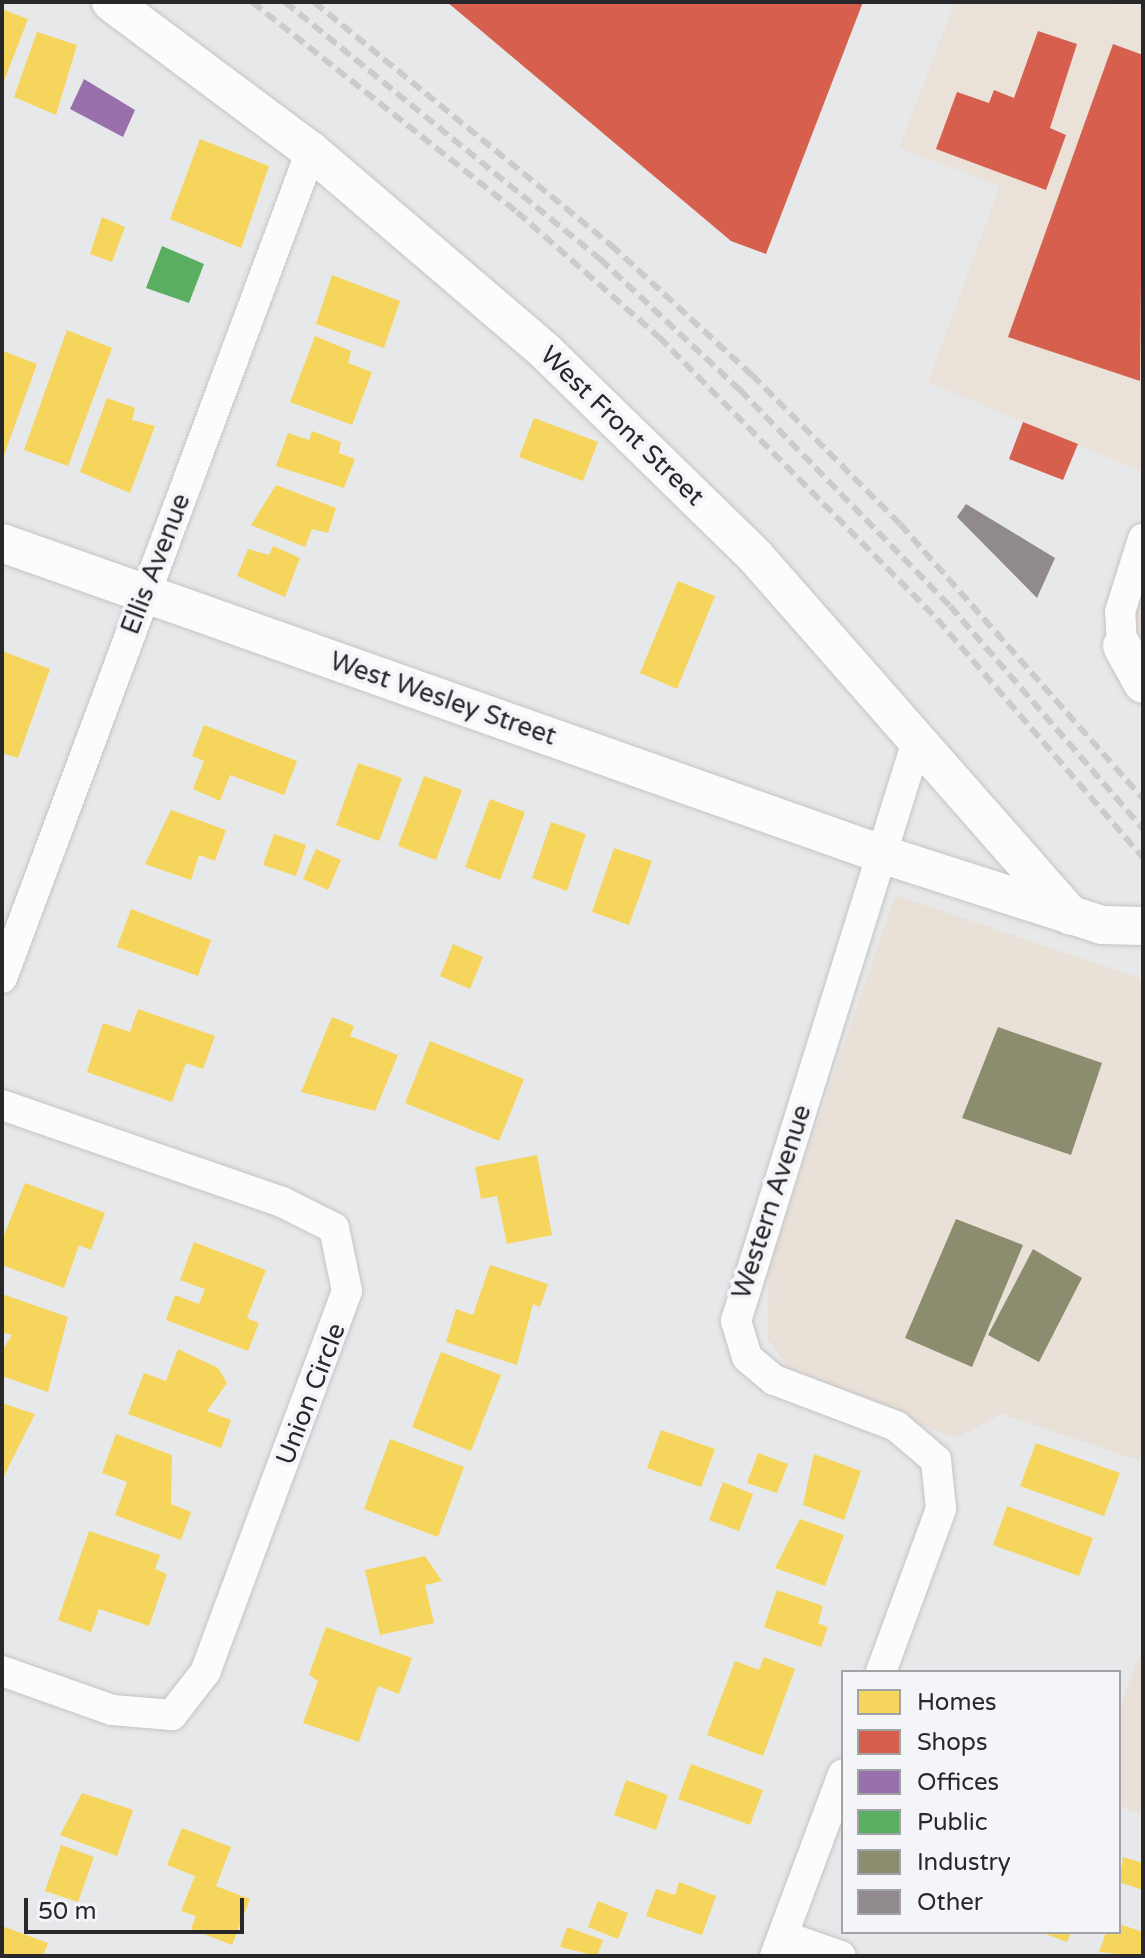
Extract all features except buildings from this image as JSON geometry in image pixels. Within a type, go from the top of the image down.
[{"type":"street","name":"West Front Street","points":[[111,2],[311,151],[640,442],[755,556],[1071,916]]},
{"type":"street","name":"Ellis Avenue","points":[[2,978],[311,151]]},
{"type":"street","points":[[1143,539],[1121,602],[1122,646],[1143,684]]},
{"type":"street","name":"West Wesley Street","points":[[2,543],[884,855],[1071,916],[1142,926]]},
{"type":"street","points":[[884,855],[917,741]]},
{"type":"street","name":"Western Avenue","points":[[882,1670],[941,1509],[936,1460],[896,1426],[774,1380],[747,1357],[736,1321],[884,855]]},
{"type":"street","name":"Union Circle","points":[[2,1105],[282,1202],[334,1228],[347,1291],[206,1671],[172,1715],[112,1710],[2,1671]]},
{"type":"street","points":[[841,1779],[779,1946],[841,1956]]},
{"type":"shaded area","points":[[955,2],[1143,5],[1143,472],[928,382],[1000,186],[899,148]]},
{"type":"shaded area","points":[[1143,572],[1143,664],[1130,611]]},
{"type":"shaded area","points":[[895,895],[1143,979],[1143,1462],[1002,1414],[956,1438],[797,1379],[768,1340],[769,1265]]},
{"type":"shaded area","points":[[1143,1645],[1143,1815],[1121,1807],[1121,1705]]},
{"type":"railway","points":[[252,2],[517,212],[659,337],[937,619],[1143,858]]},
{"type":"railway","points":[[285,2],[600,259],[740,390],[950,606],[1143,829]]},
{"type":"railway","points":[[314,2],[611,245],[752,375],[900,524],[1143,799]]}]
